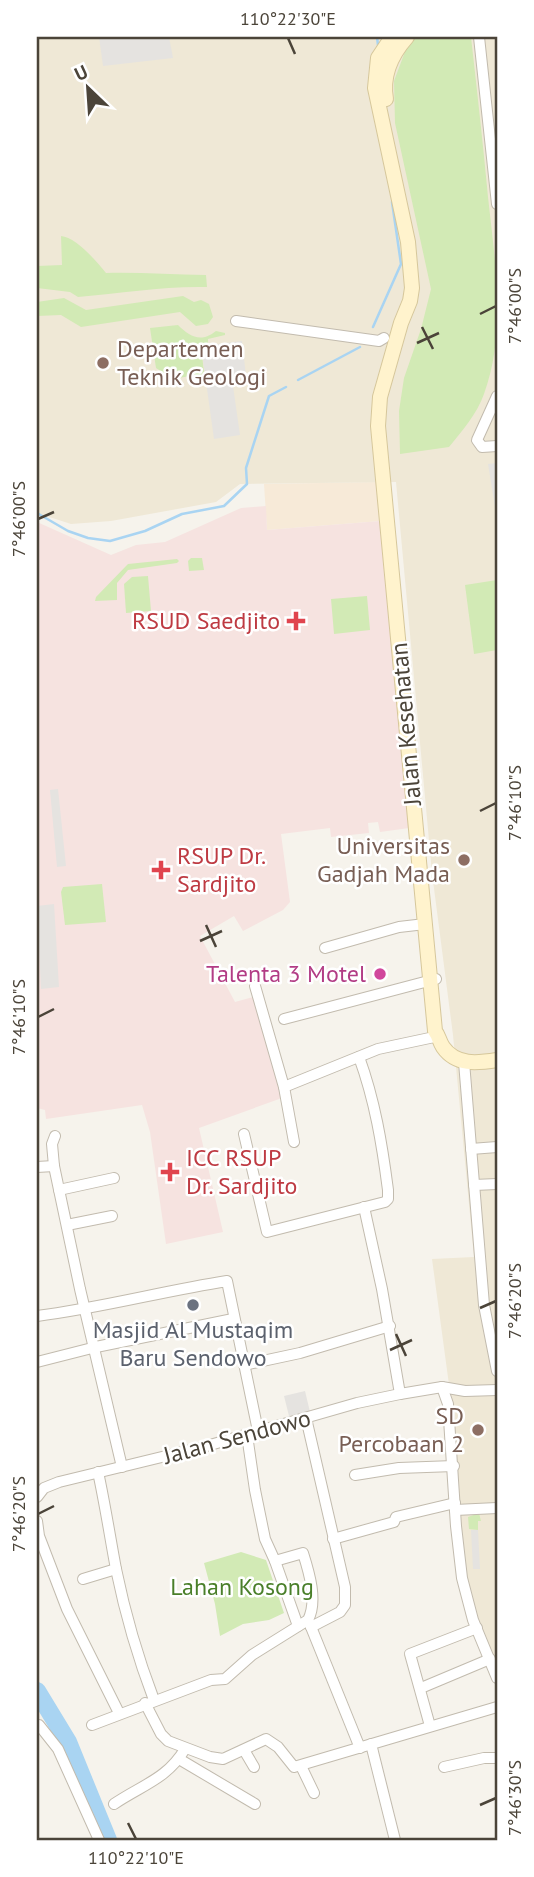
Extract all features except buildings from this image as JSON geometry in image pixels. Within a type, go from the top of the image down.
[{"type":"street","name":"Jalan Kesehatan","points":[[392,37],[378,58],[379,88],[408,242],[411,295],[386,338],[378,411],[431,956],[435,1031],[439,1036]]},
{"type":"street","points":[[379,88],[390,63],[407,37]]},
{"type":"street","points":[[479,37],[497,204]]},
{"type":"street","points":[[236,321],[386,338]]},
{"type":"street","points":[[492,446],[478,444],[479,434],[497,396]]},
{"type":"street","name":"Jalan Kesehatan","points":[[422,866],[425,924],[431,956]]},
{"type":"street","points":[[325,948],[398,927],[425,924]]},
{"type":"street","points":[[284,1019],[433,979]]},
{"type":"street","points":[[256,986],[284,1087],[294,1142]]},
{"type":"street","points":[[284,1087],[378,1049],[439,1036],[446,1051],[464,1062],[497,1060]]},
{"type":"street","points":[[243,1135],[267,1232],[385,1202],[389,1195],[380,1129],[372,1093],[359,1057]]},
{"type":"street","points":[[464,1062],[484,1304],[497,1371]]},
{"type":"street","points":[[55,1136],[52,1144],[54,1166],[122,1467]]},
{"type":"street","points":[[471,1149],[497,1147]]},
{"type":"street","points":[[37,1167],[54,1166]]},
{"type":"street","points":[[60,1190],[114,1178]]},
{"type":"street","points":[[474,1185],[497,1184]]},
{"type":"street","points":[[364,1207],[390,1326],[400,1394]]},
{"type":"street","points":[[67,1225],[112,1216]]},
{"type":"street","points":[[37,1316],[85,1310],[227,1281],[244,1365],[253,1433],[255,1490],[265,1539],[366,1746],[395,1840]]},
{"type":"street","points":[[37,1362],[233,1319]]},
{"type":"street","points":[[244,1365],[322,1348],[390,1326]]},
{"type":"street","points":[[442,1387],[448,1404],[462,1578],[477,1628],[497,1678]]},
{"type":"street","name":"Jalan Sendowo","points":[[37,1497],[44,1488],[59,1482],[400,1394],[442,1387],[465,1391],[497,1390]]},
{"type":"street","points":[[448,1404],[455,1395],[465,1391]]},
{"type":"street","points":[[92,1725],[211,1680],[225,1679],[252,1655],[305,1624],[340,1612],[345,1605],[345,1587],[306,1418]]},
{"type":"street","points":[[355,1475],[398,1468],[453,1466]]},
{"type":"street","points":[[98,1472],[110,1525],[116,1569],[149,1702],[162,1734],[168,1741],[185,1749],[223,1759],[266,1739],[278,1746],[294,1767],[497,1707]]},
{"type":"street","points":[[333,1539],[394,1522],[396,1517],[455,1506],[497,1508]]},
{"type":"street","points":[[37,1521],[39,1536],[67,1609],[119,1713]]},
{"type":"street","points":[[275,1561],[303,1553],[312,1612],[305,1624]]},
{"type":"street","points":[[82,1579],[116,1569]]},
{"type":"street","points":[[430,1726],[411,1653],[477,1628]]},
{"type":"street","points":[[421,1688],[490,1659]]},
{"type":"street","points":[[37,1725],[40,1724],[58,1749],[99,1840]]},
{"type":"street","points":[[114,1804],[136,1789],[163,1776],[185,1749]]},
{"type":"street","points":[[244,1750],[254,1767]]},
{"type":"street","points":[[444,1767],[484,1758],[497,1758]]},
{"type":"street","points":[[179,1759],[254,1804]]},
{"type":"street","points":[[301,1766],[314,1793]]},
{"type":"shaded area","name":"Universitas Gadjah Mada","points":[[37,37],[497,37],[497,1670],[464,1575],[452,1407],[432,1259],[474,1257],[453,1035],[432,873],[396,482],[240,484],[216,502],[111,521],[71,524],[37,513]]},
{"type":"shaded area","points":[[99,37],[169,37],[173,58],[103,66]]},
{"type":"shaded area","points":[[242,341],[246,376],[232,379],[240,435],[214,439],[201,346]]},
{"type":"shaded area","points":[[497,463],[497,507],[495,507],[488,464]]},
{"type":"shaded area","points":[[378,482],[381,521],[267,530],[264,484]]},
{"type":"shaded area","name":"RSUP Dr. Sardjito","points":[[266,506],[267,530],[381,521],[409,828],[380,832],[378,822],[368,823],[369,833],[331,837],[330,828],[281,834],[290,902],[283,910],[243,931],[234,916],[200,936],[235,1002],[253,997],[282,1083],[282,1098],[199,1128],[223,1232],[166,1244],[150,1132],[142,1105],[46,1119],[45,1110],[37,1108],[37,522],[111,555],[136,545],[165,542],[241,508]]},
{"type":"shaded area","points":[[58,789],[66,866],[57,867],[50,790]]},
{"type":"shaded area","points":[[54,904],[59,987],[41,989],[37,906]]},
{"type":"shaded area","points":[[305,1391],[310,1412],[289,1416],[284,1396]]},
{"type":"shaded area","points":[[471,1530],[478,1530],[480,1569],[473,1569]]},
{"type":"green space","points":[[415,37],[471,37],[496,271],[497,321],[491,370],[484,394],[469,422],[449,447],[400,454],[399,411],[404,378],[431,289],[395,123],[394,81],[406,49]]},
{"type":"green space","points":[[61,236],[79,245],[106,273],[206,275],[207,287],[78,297],[70,292],[37,288],[37,266],[62,265]]},
{"type":"green space","points":[[183,296],[194,302],[201,300],[209,304],[213,317],[208,324],[196,326],[180,312],[81,327],[61,315],[37,316],[37,302],[64,298],[86,310]]},
{"type":"green space","points":[[178,325],[187,333],[201,338],[216,331],[225,333],[208,339],[208,345],[201,346],[205,381],[192,383],[190,376],[173,379],[156,368],[150,328]]},
{"type":"green space","points":[[191,558],[202,558],[204,570],[189,571],[188,561]]},
{"type":"green space","points":[[177,559],[177,563],[128,570],[117,583],[117,600],[95,601],[128,564]]},
{"type":"green space","points":[[148,576],[151,611],[126,613],[124,584],[132,577]]},
{"type":"green space","points":[[497,580],[497,650],[474,654],[465,585]]},
{"type":"green space","points":[[367,596],[370,630],[334,634],[331,599]]},
{"type":"green space","points":[[102,884],[106,922],[65,925],[61,892],[63,887]]},
{"type":"green space","points":[[479,1513],[481,1521],[478,1521],[478,1530],[469,1529],[468,1517]]},
{"type":"green space","name":"Lahan Kosong","points":[[241,1552],[266,1560],[284,1613],[269,1620],[243,1624],[220,1636],[204,1563]]},
{"type":"waterway","points":[[377,37],[378,45]]},
{"type":"waterway","points":[[373,327],[401,264],[392,202]]},
{"type":"waterway","points":[[298,380],[360,347]]},
{"type":"waterway","points":[[37,513],[68,531],[88,538],[110,541],[145,531],[182,514],[224,506],[247,484],[246,468],[269,396],[286,387]]},
{"type":"waterway","points":[[37,1691],[68,1742],[108,1840]]},
{"type":"place","name":"Departemen Teknik Geologi","points":[[103,363]]},
{"type":"place","name":"RSUD Saedjito","points":[[296,621]]},
{"type":"place","name":"Universitas Gadjah Mada","points":[[464,860]]},
{"type":"place","name":"RSUP Dr. Sardjito","points":[[161,870]]},
{"type":"place","name":"Talenta 3 Motel","points":[[380,974]]},
{"type":"place","name":"ICC RSUP Dr. Sardjito","points":[[170,1172]]},
{"type":"place","name":"Masjid Al Mustaqim Baru Sendowo","points":[[193,1305]]},
{"type":"place","name":"SD Percobaan 2","points":[[478,1430]]}]
